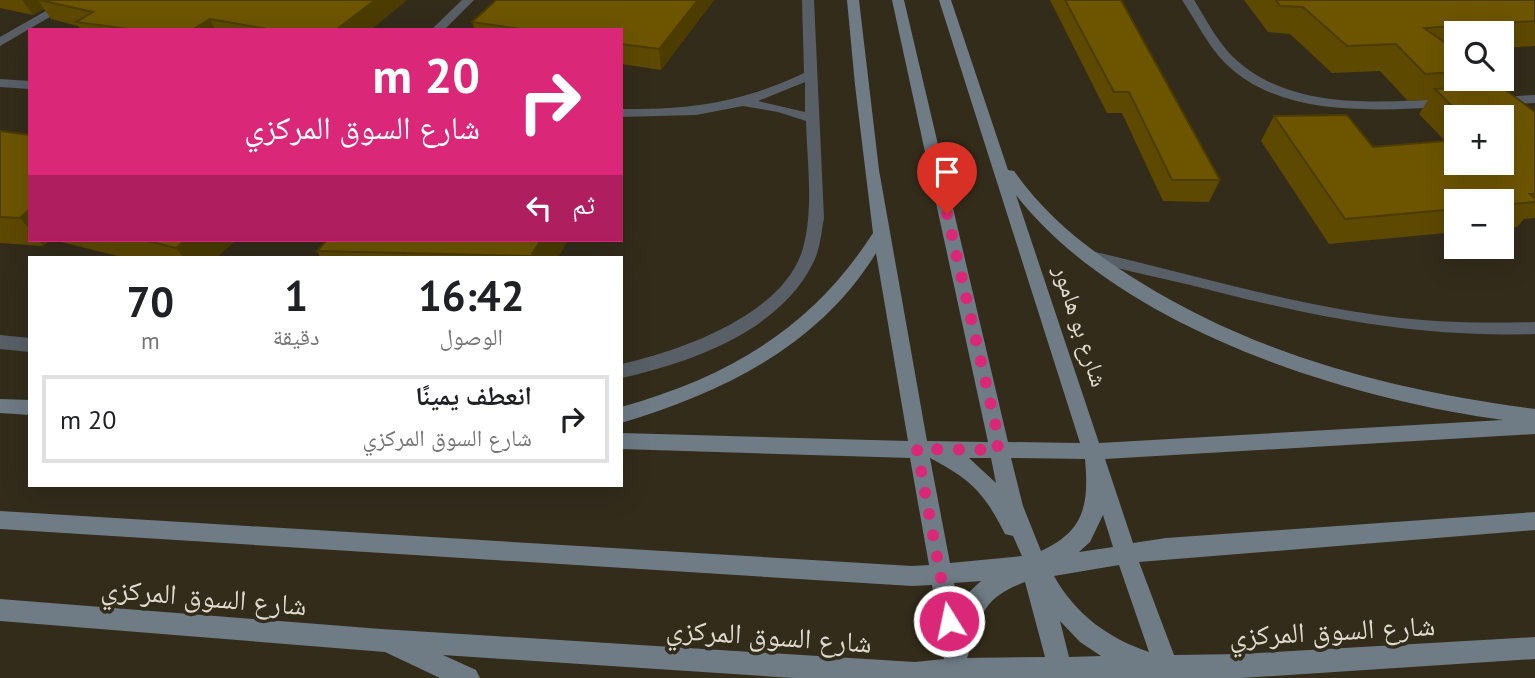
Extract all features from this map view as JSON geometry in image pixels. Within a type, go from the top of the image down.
[{"type":"main road","points":[[853,0],[858,69],[882,232],[917,449],[958,674]]},
{"type":"main road","points":[[898,0],[996,427],[998,450],[1034,566],[1061,673]]},
{"type":"main road","name":"شارع بو هامور","points":[[945,0],[1094,450],[1125,552],[1169,673]]},
{"type":"main road","points":[[998,156],[1032,204],[1087,255],[1134,288],[1189,320],[1248,347],[1322,374],[1444,405],[1535,417]]},
{"type":"main road","points":[[623,414],[700,388],[754,361],[799,331],[836,299],[863,265],[882,232]]},
{"type":"main road","points":[[0,406],[28,408]]},
{"type":"main road","points":[[623,441],[917,449],[1166,449],[1535,426]]},
{"type":"main road","points":[[917,449],[947,456],[981,478],[1000,503],[1034,566],[1061,605],[1085,632],[1124,656],[1169,673]]},
{"type":"main road","points":[[958,674],[965,617],[978,597],[1003,579],[1060,554],[1086,532],[1093,515],[1096,488],[1094,450]]},
{"type":"main road","points":[[0,520],[912,576],[1034,566],[1125,552],[1535,521]]},
{"type":"main road","name":"شارع السوق المركزي","points":[[0,610],[381,640],[915,674],[1169,673],[1535,648]]},
{"type":"main road","points":[[381,640],[468,678]]},
{"type":"street","points":[[0,42],[73,0]]},
{"type":"street","points":[[438,28],[468,0]]},
{"type":"street","points":[[623,370],[677,356],[730,331],[771,303],[799,275],[812,249],[816,218],[808,0]]},
{"type":"street","points":[[1188,0],[1229,60],[1253,79],[1287,94],[1329,103],[1370,107],[1535,99]]},
{"type":"street","points":[[623,113],[705,112],[745,104],[810,75]]},
{"type":"street","points":[[0,83],[28,85]]},
{"type":"street","points":[[745,104],[780,108],[811,118]]},
{"type":"street","points":[[1087,255],[1377,323],[1431,330],[1535,328]]},
{"type":"street","points":[[0,342],[28,345]]},
{"type":"building","points":[[39,0],[375,0],[339,28],[262,28],[210,19],[195,28],[120,28],[76,22],[93,12]]},
{"type":"building","points":[[496,0],[698,0],[659,49],[623,44],[623,28],[513,28],[472,22]]},
{"type":"building","points":[[1065,0],[1121,0],[1220,180],[1172,180],[1129,92],[1114,92]]},
{"type":"building","points":[[1276,0],[1535,0],[1535,21],[1444,21],[1444,27],[1424,28],[1444,42],[1444,73],[1425,74],[1396,44],[1347,46],[1303,7],[1280,6]]},
{"type":"building","points":[[1435,89],[1507,91],[1535,112],[1535,194],[1530,194],[1535,198],[1535,202],[1514,204],[1514,189],[1444,189],[1444,210],[1345,219],[1274,116],[1347,115],[1373,147],[1444,141],[1444,175],[1514,175],[1514,105],[1451,105]]},
{"type":"building","points":[[0,131],[28,135],[28,211],[20,218],[0,217]]},
{"type":"building","points":[[151,242],[184,242],[176,248]]},
{"type":"building","points":[[325,242],[540,242],[531,256],[317,251]]},
{"type":"route","points":[[947,214],[996,427],[998,450],[917,449],[949,621]]}]
